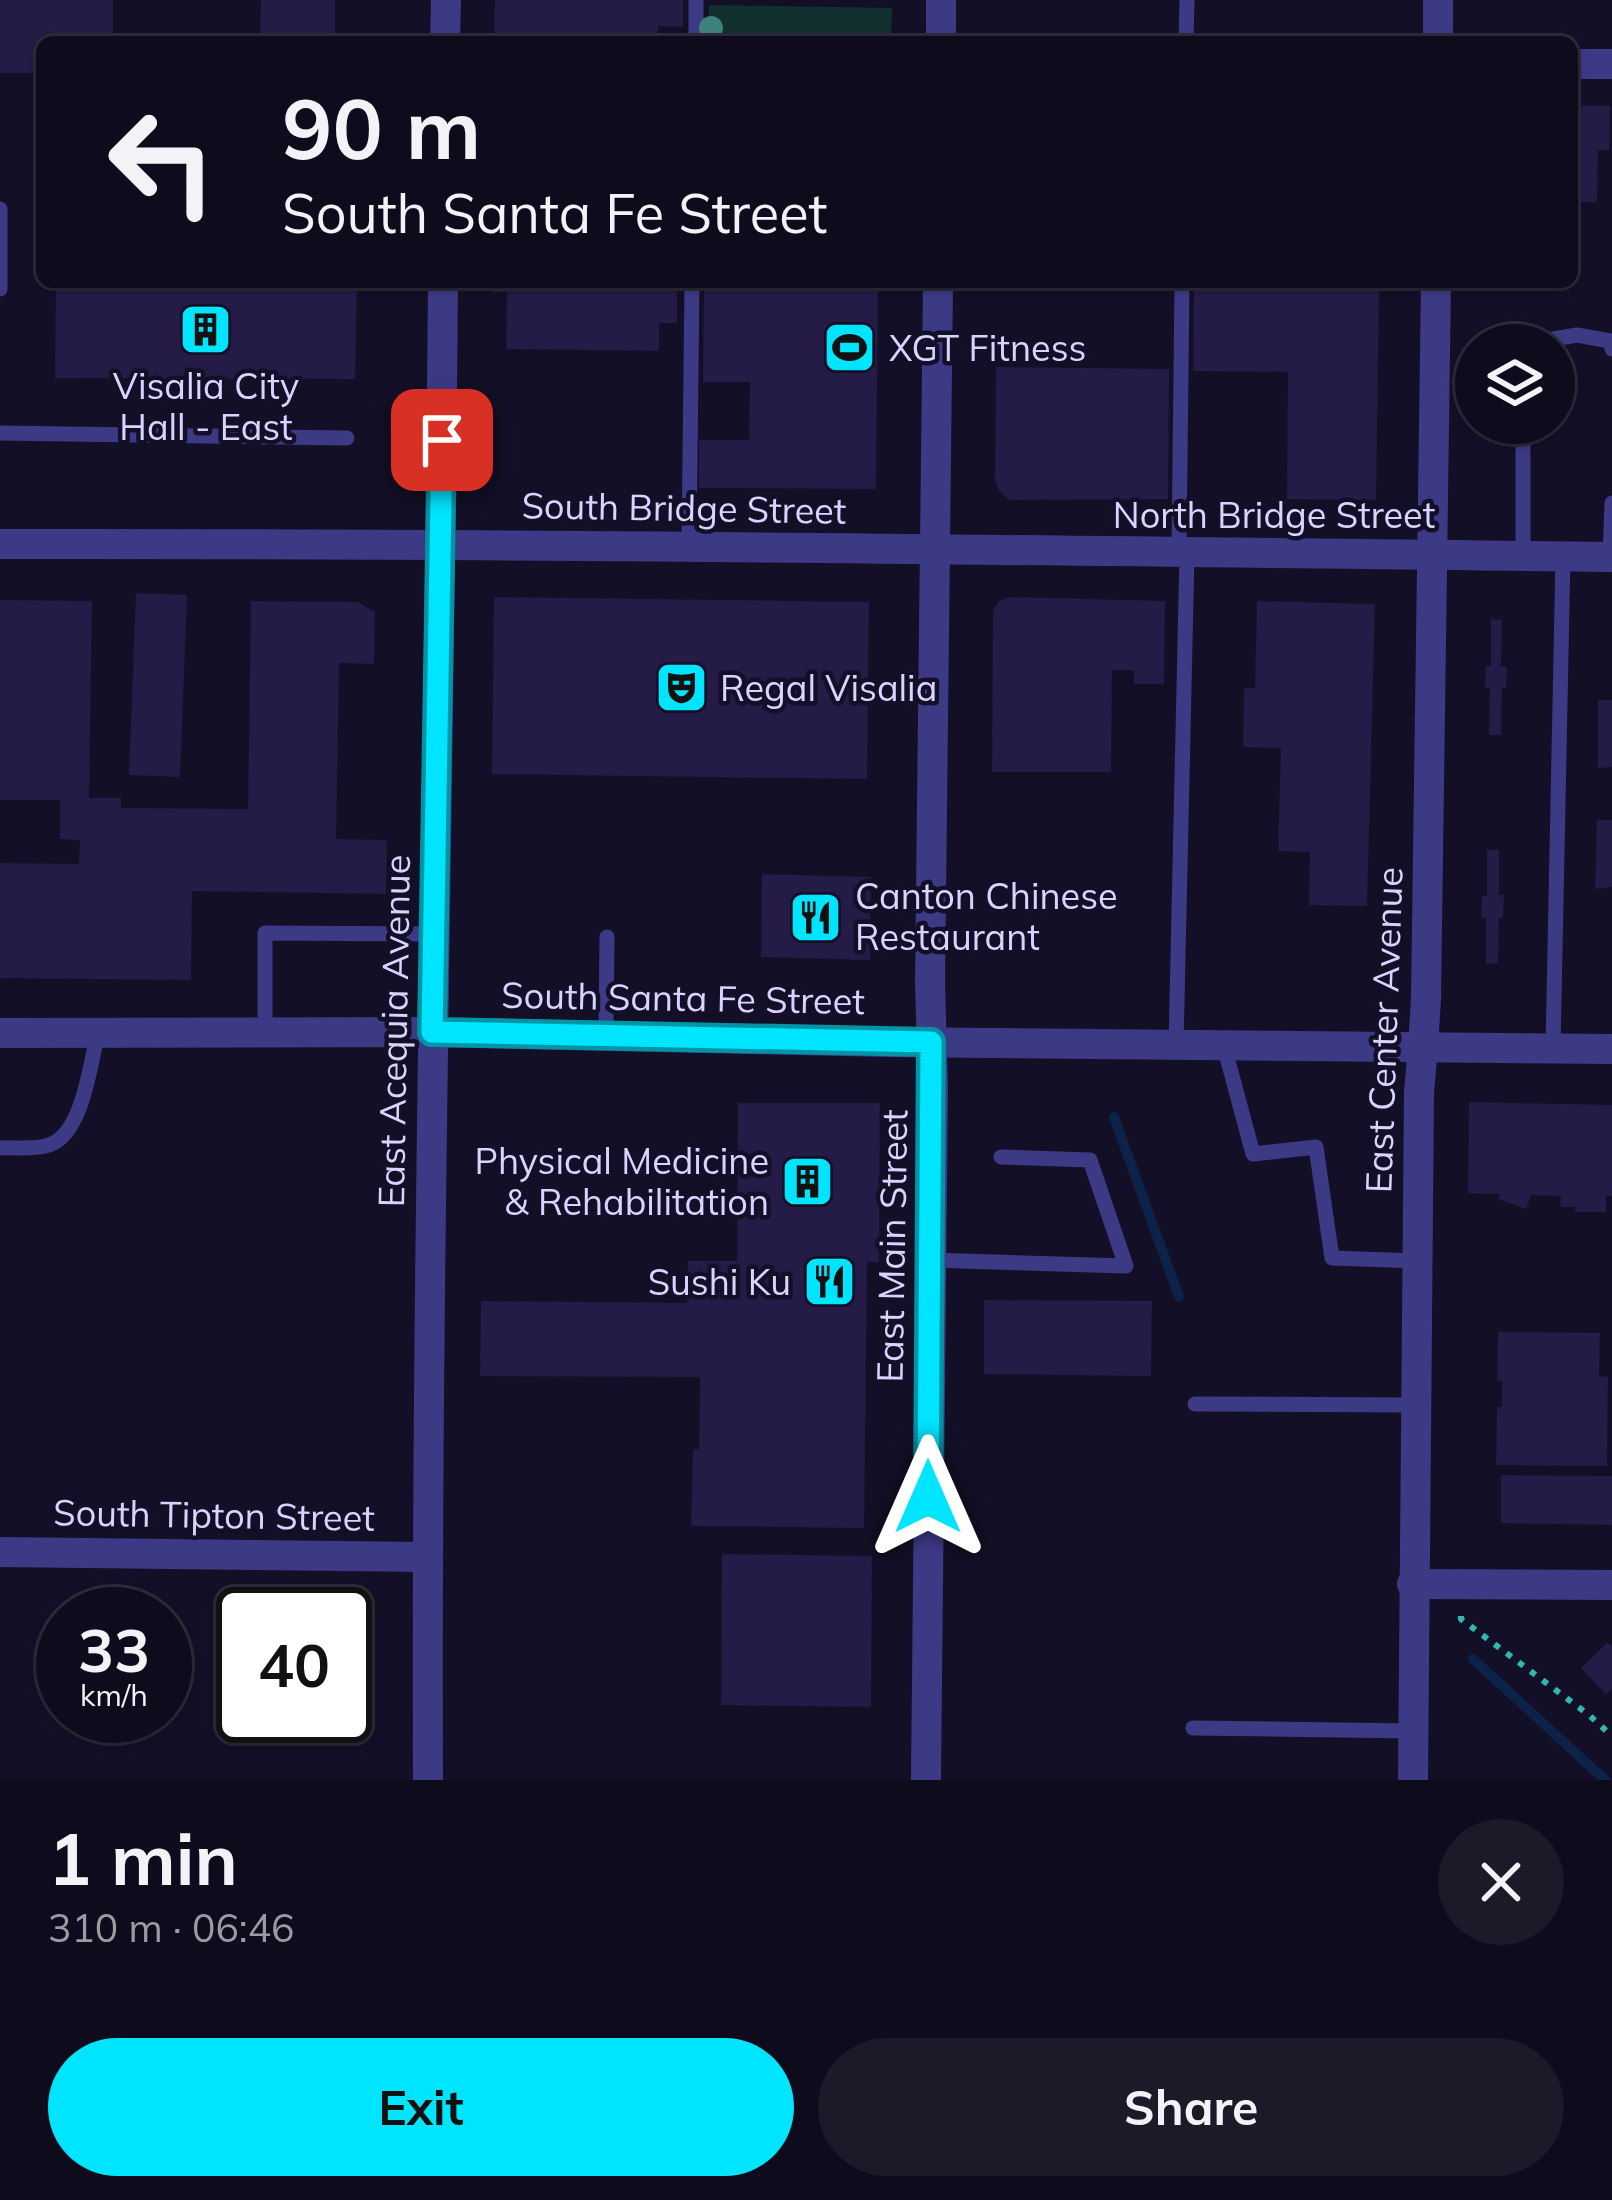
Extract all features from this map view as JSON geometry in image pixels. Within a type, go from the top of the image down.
[{"type":"street","points":[[445,36],[446,0]]},
{"type":"street","points":[[940,36],[941,0]]},
{"type":"street","points":[[1438,0],[1438,36]]},
{"type":"street","points":[[1578,64],[1612,64]]},
{"type":"street","name":"East Acequia Avenue","points":[[428,1780],[443,288]]},
{"type":"street","name":"East Main Street","points":[[926,1780],[938,288]]},
{"type":"street","name":"East Center Avenue","points":[[1413,1780],[1419,1093],[1436,288]]},
{"type":"street","name":"South Bridge Street","points":[[0,544],[689,545],[935,551]]},
{"type":"street","name":"North Bridge Street","points":[[935,551],[1611,557]]},
{"type":"street","name":"South Santa Fe Street","points":[[0,1034],[432,1032],[1612,1049]]},
{"type":"street","name":"South Tipton Street","points":[[0,1552],[428,1557]]},
{"type":"street","points":[[1412,1584],[1612,1585]]},
{"type":"lane","points":[[696,0],[696,36]]},
{"type":"lane","points":[[1186,36],[1187,0]]},
{"type":"lane","points":[[0,208],[0,289]]},
{"type":"lane","points":[[689,545],[692,288]]},
{"type":"lane","points":[[1176,1046],[1182,288]]},
{"type":"lane","points":[[1575,335],[1610,340],[1612,349]]},
{"type":"lane","points":[[0,433],[347,438]]},
{"type":"lane","points":[[1522,444],[1523,556]]},
{"type":"lane","points":[[1611,557],[1612,503]]},
{"type":"lane","points":[[1553,1048],[1563,556]]},
{"type":"lane","points":[[265,1032],[265,933],[433,934]]},
{"type":"lane","points":[[606,1034],[607,937]]},
{"type":"lane","points":[[0,1148],[48,1146],[67,1134],[78,1114],[98,1033]]},
{"type":"lane","points":[[1224,1046],[1253,1154],[1316,1147],[1332,1258],[1418,1261]]},
{"type":"lane","points":[[930,1260],[1126,1266],[1090,1160],[1001,1157]]},
{"type":"lane","points":[[1195,1404],[1416,1405]]},
{"type":"lane","points":[[1193,1728],[1413,1730]]},
{"type":"path","points":[[1461,1584],[1461,1619],[1612,1736]]},
{"type":"green space","points":[[709,5],[892,8],[891,36],[708,36]]},
{"type":"building","points":[[0,0],[113,0],[113,36],[36,36],[36,73],[0,73]]},
{"type":"building","points":[[261,0],[335,0],[335,36],[260,36]]},
{"type":"building","points":[[495,0],[683,0],[683,27],[658,26],[658,36],[494,36]]},
{"type":"building","points":[[1578,105],[1610,106],[1609,150],[1598,150],[1597,202],[1578,202]]},
{"type":"building","name":"Visalia City Hall - East","points":[[56,288],[357,288],[355,379],[55,378]]},
{"type":"building","points":[[492,288],[677,288],[677,323],[659,323],[659,351],[506,349],[507,292],[492,292]]},
{"type":"building","points":[[704,288],[878,288],[876,489],[699,488],[699,440],[749,440],[750,382],[703,382]]},
{"type":"building","points":[[1194,288],[1379,288],[1376,500],[1287,499],[1288,372],[1193,371]]},
{"type":"building","points":[[996,367],[1169,369],[1168,499],[1009,500],[995,480]]},
{"type":"building","points":[[136,593],[187,595],[180,777],[129,775]]},
{"type":"building","name":"Regal Visalia","points":[[494,597],[869,602],[867,779],[492,774]]},
{"type":"building","points":[[1009,597],[1165,601],[1164,684],[1134,684],[1134,670],[1112,670],[1111,772],[992,772],[993,610]]},
{"type":"building","points":[[0,600],[92,601],[89,798],[121,798],[121,808],[248,809],[251,601],[358,602],[375,612],[374,664],[339,663],[336,839],[387,840],[386,894],[192,891],[191,980],[0,978],[0,863],[79,864],[80,840],[60,839],[60,800],[0,800]]},
{"type":"building","points":[[1257,601],[1375,604],[1367,906],[1309,905],[1310,852],[1278,851],[1281,748],[1243,747],[1244,688],[1255,688]]},
{"type":"building","points":[[1491,619],[1502,620],[1501,666],[1507,667],[1501,735],[1489,735],[1490,688],[1485,688],[1486,666],[1491,666]]},
{"type":"building","points":[[1598,700],[1612,700],[1612,767],[1598,768]]},
{"type":"building","points":[[1597,820],[1612,820],[1612,887],[1595,889]]},
{"type":"building","points":[[1487,850],[1499,850],[1499,895],[1504,895],[1498,963],[1486,964],[1486,918],[1481,918],[1482,896],[1487,896]]},
{"type":"building","name":"Canton Chinese Restaurant","points":[[762,874],[871,877],[870,960],[761,957]]},
{"type":"building","points":[[1469,1102],[1612,1105],[1612,1196],[1606,1196],[1606,1212],[1560,1207],[1561,1196],[1531,1195],[1526,1209],[1498,1199],[1500,1194],[1468,1193]]},
{"type":"building","points":[[738,1103],[880,1103],[879,1262],[867,1262],[864,1528],[691,1526],[700,1377],[480,1376],[481,1301],[687,1303],[688,1261],[737,1261]]},
{"type":"building","points":[[984,1300],[1152,1301],[1151,1376],[984,1374]]},
{"type":"building","points":[[1498,1332],[1600,1333],[1599,1376],[1608,1377],[1607,1466],[1496,1465],[1497,1407],[1502,1407],[1502,1381],[1497,1381]]},
{"type":"building","points":[[1501,1475],[1612,1476],[1612,1525],[1501,1523]]},
{"type":"building","points":[[722,1554],[872,1556],[871,1707],[721,1705]]},
{"type":"building","points":[[1607,1643],[1612,1646],[1612,1688],[1606,1694],[1581,1668]]},
{"type":"waterway","points":[[1114,1117],[1179,1297]]},
{"type":"waterway","points":[[1473,1659],[1605,1780]]},
{"type":"place","name":"Visalia City Hall - East","points":[[206,330]]},
{"type":"place","name":"XGT Fitness","points":[[850,348]]},
{"type":"place","name":"Regal Visalia","points":[[681,688]]},
{"type":"place","name":"Canton Chinese Restaurant","points":[[816,917]]},
{"type":"place","name":"Physical Medicine & Rehabilitation","points":[[808,1182]]},
{"type":"place","name":"Sushi Ku","points":[[830,1282]]},
{"type":"route","points":[[442,440],[432,1032],[931,1042],[928,1497]]}]
